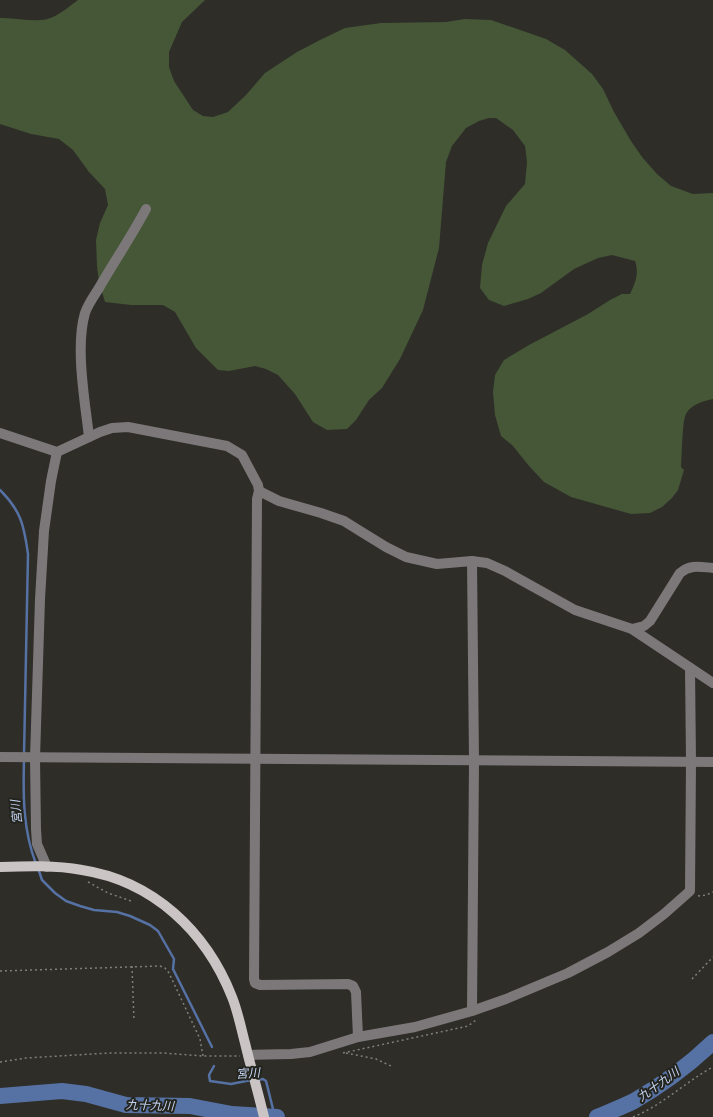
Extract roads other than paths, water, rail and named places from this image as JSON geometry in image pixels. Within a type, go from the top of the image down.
[{"type":"main road","points":[[0,866],[77,869],[103,875],[122,881],[142,890],[172,910],[197,935],[218,966],[233,998],[246,1057],[264,1117]]},
{"type":"street","points":[[89,438],[82,371],[81,331],[86,311],[104,279],[134,232],[146,209]]},
{"type":"street","points":[[0,433],[57,452],[100,432],[112,428],[128,427],[227,446],[242,455],[258,485],[254,979],[255,983],[260,985],[348,984],[354,986],[356,992],[358,1037]]},
{"type":"street","points":[[46,867],[37,844],[33,758],[44,531],[50,481],[57,452]]},
{"type":"street","points":[[258,491],[278,501],[344,521],[386,548],[406,557],[437,564],[472,561],[487,563],[505,571],[575,610],[632,629],[713,683]]},
{"type":"street","points":[[472,561],[474,760],[472,1011]]},
{"type":"street","points":[[632,629],[644,626],[650,621],[680,573],[686,568],[700,566],[713,568]]},
{"type":"street","points":[[246,1057],[310,1052],[358,1037],[414,1028],[472,1011],[568,974],[639,933],[664,914],[690,891],[692,762],[690,668]]},
{"type":"street","points":[[0,757],[713,762]]},
{"type":"waterway","name":"宮川","points":[[0,490],[17,512],[23,527],[28,554],[24,755]]},
{"type":"waterway","name":"宮川","points":[[24,760],[24,800],[26,826],[36,864]]},
{"type":"waterway","name":"宮川","points":[[38,868],[42,880],[55,893],[66,901],[94,910],[117,912],[130,916],[150,925],[158,931],[174,959],[173,969],[212,1047]]},
{"type":"waterway","name":"九十九川","points":[[597,1117],[634,1101],[655,1088],[685,1066],[713,1042]]},
{"type":"waterway","name":"宮川","points":[[214,1066],[209,1075],[210,1081],[231,1084],[251,1080]]},
{"type":"waterway","name":"宮川","points":[[258,1080],[263,1079],[266,1081],[275,1117]]},
{"type":"waterway","name":"九十九川","points":[[0,1096],[62,1091],[86,1094],[126,1105],[190,1106],[232,1114],[277,1117]]}]
